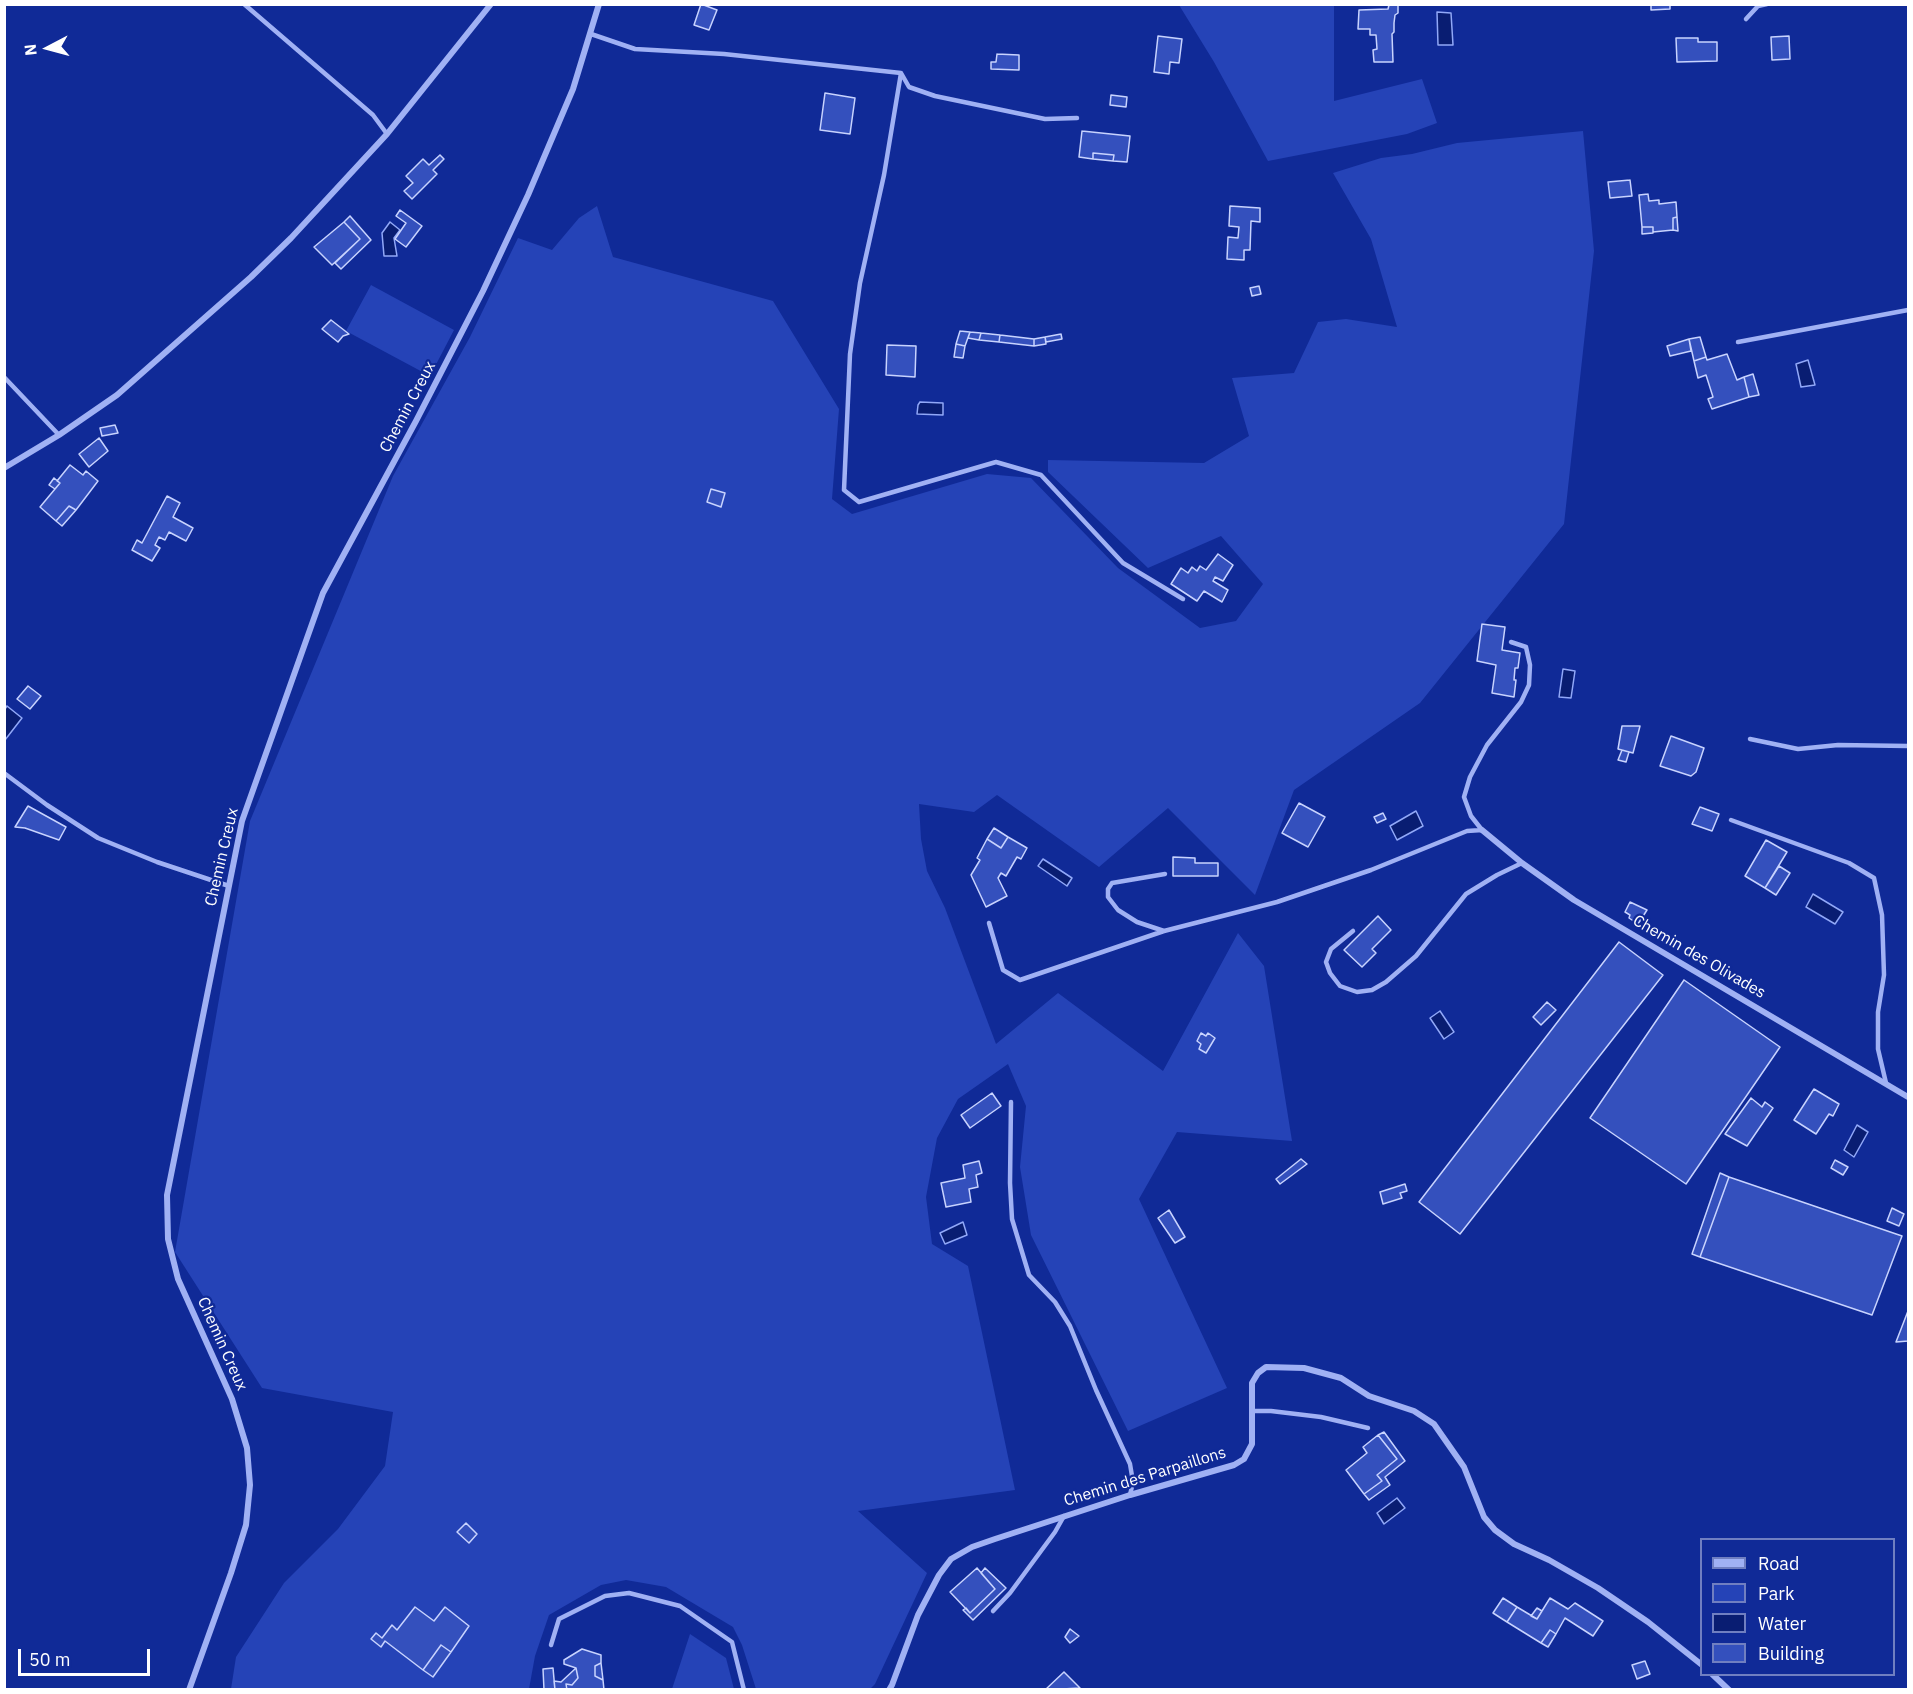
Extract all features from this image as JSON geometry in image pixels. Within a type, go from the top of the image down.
[{"type":"street","points":[[4,468],[59,435],[117,395],[251,277],[291,238],[387,134],[491,4]]},
{"type":"street","name":"Chemin Creux","points":[[189,1689],[246,1525],[250,1485],[247,1448],[232,1399],[178,1279],[168,1239],[167,1195],[242,821],[323,593],[411,431],[483,291],[528,195],[568,100],[599,4]]},
{"type":"street","name":"Chemin des Olivades","points":[[1482,830],[1522,863],[1574,900],[1908,1097]]},
{"type":"street","name":"Chemin des Parpaillons","points":[[889,1689],[918,1615],[939,1575],[951,1559],[972,1547],[1130,1495],[1234,1465],[1244,1459],[1252,1444],[1252,1383],[1258,1373],[1266,1367],[1304,1368],[1341,1378],[1369,1396],[1414,1411],[1434,1424],[1464,1467],[1484,1517],[1495,1530],[1514,1544],[1549,1560],[1598,1588],[1648,1622],[1700,1664]]},
{"type":"street","points":[[1714,1676],[1729,1689]]},
{"type":"lane","points":[[244,4],[373,115],[387,134]]},
{"type":"lane","points":[[1746,19],[1758,6],[1767,4]]},
{"type":"lane","points":[[591,34],[635,49],[724,54],[901,72]]},
{"type":"lane","points":[[901,72],[909,87],[935,96],[1045,119],[1077,118]]},
{"type":"lane","points":[[901,72],[884,175],[860,283],[850,354],[844,490],[859,502],[996,462],[1041,475],[1123,563],[1184,600]]},
{"type":"lane","points":[[1738,342],[1908,310]]},
{"type":"lane","points":[[4,377],[59,435]]},
{"type":"lane","points":[[1482,830],[1471,816],[1464,797],[1470,777],[1487,745],[1521,702],[1529,685],[1530,665],[1526,647],[1511,642]]},
{"type":"lane","points":[[1750,740],[1798,749],[1838,746],[1908,746]]},
{"type":"lane","points":[[4,773],[47,805],[98,837],[157,862],[229,886]]},
{"type":"lane","points":[[1731,820],[1849,863],[1874,878],[1882,915],[1884,975],[1878,1012],[1878,1049],[1886,1083]]},
{"type":"lane","points":[[989,923],[1003,970],[1020,980],[1164,931],[1278,902],[1371,870],[1467,831],[1482,830]]},
{"type":"lane","points":[[1353,930],[1331,949],[1326,962],[1330,973],[1340,987],[1357,992],[1372,990],[1386,982],[1416,956],[1466,894],[1522,863]]},
{"type":"lane","points":[[1164,931],[1137,922],[1118,910],[1108,897],[1108,889],[1113,882],[1165,874]]},
{"type":"lane","points":[[1011,1102],[1012,1219],[1029,1275],[1055,1302],[1070,1326],[1130,1464],[1133,1482],[1130,1495]]},
{"type":"lane","points":[[1252,1411],[1321,1417],[1368,1428]]},
{"type":"lane","points":[[993,1611],[1010,1593],[1064,1516]]},
{"type":"lane","points":[[551,1645],[559,1619],[604,1596],[629,1593],[680,1606],[732,1642],[744,1689]]},
{"type":"green space","points":[[1179,5],[1334,5],[1334,101],[1422,79],[1437,123],[1407,134],[1268,161],[1214,62]]},
{"type":"green space","points":[[1583,131],[1594,251],[1564,524],[1420,703],[1294,790],[1255,895],[1168,808],[1099,867],[997,795],[974,812],[919,804],[921,839],[927,871],[945,908],[996,1044],[1058,993],[1163,1071],[1238,933],[1264,966],[1292,1141],[1177,1132],[1139,1199],[1227,1388],[1128,1431],[1031,1235],[1020,1167],[1026,1106],[1008,1064],[958,1099],[937,1138],[926,1197],[932,1244],[968,1266],[1015,1490],[858,1511],[927,1573],[875,1684],[870,1689],[756,1689],[742,1645],[733,1627],[666,1587],[626,1580],[601,1585],[549,1615],[535,1656],[529,1689],[231,1689],[236,1657],[284,1583],[338,1529],[385,1466],[393,1412],[262,1388],[175,1252],[250,821],[393,476],[470,337],[518,238],[552,250],[579,218],[597,206],[613,257],[773,301],[839,409],[832,499],[852,514],[987,474],[1031,478],[1118,568],[1200,628],[1236,621],[1263,584],[1221,536],[1148,568],[1048,472],[1048,460],[1204,463],[1249,436],[1232,378],[1294,373],[1318,322],[1346,319],[1397,327],[1371,239],[1333,173],[1381,158],[1412,154],[1457,143]]},
{"type":"green space","points":[[371,285],[454,330],[430,376],[346,331]]},
{"type":"green space","points":[[690,1634],[726,1658],[734,1689],[672,1689]]},
{"type":"water","points":[[1437,12],[1451,13],[1453,45],[1438,45]]},
{"type":"water","points":[[390,222],[400,230],[394,238],[397,256],[384,256],[382,233]]},
{"type":"water","points":[[1808,360],[1815,385],[1801,387],[1796,364]]},
{"type":"water","points":[[920,402],[943,403],[943,415],[917,414]]},
{"type":"water","points":[[1563,669],[1575,671],[1571,698],[1559,697]]},
{"type":"water","points":[[7,706],[22,718],[5,740],[5,709]]},
{"type":"water","points":[[1416,811],[1423,826],[1397,840],[1390,826]]},
{"type":"water","points":[[1043,859],[1072,878],[1067,886],[1038,866]]},
{"type":"water","points":[[1813,894],[1843,912],[1835,924],[1806,907]]},
{"type":"water","points":[[1440,1011],[1454,1032],[1444,1039],[1430,1018]]},
{"type":"water","points":[[1857,1125],[1868,1132],[1854,1157],[1844,1150]]},
{"type":"water","points":[[963,1222],[967,1235],[945,1244],[940,1233]]},
{"type":"water","points":[[1397,1498],[1405,1508],[1384,1524],[1377,1513]]},
{"type":"building","points":[[701,4],[717,10],[709,30],[694,25]]},
{"type":"building","points":[[1651,4],[1670,4],[1670,9],[1651,10]]},
{"type":"building","points":[[1389,5],[1398,5],[1392,34],[1393,62],[1374,62],[1373,50],[1377,49],[1376,35],[1370,35],[1370,29],[1358,29],[1359,10],[1388,9]]},
{"type":"building","points":[[1158,36],[1182,39],[1179,63],[1170,62],[1169,74],[1154,72]]},
{"type":"building","points":[[1789,36],[1790,59],[1772,60],[1771,37]]},
{"type":"building","points":[[1676,38],[1698,38],[1698,42],[1717,42],[1717,61],[1677,62]]},
{"type":"building","points":[[997,54],[1019,55],[1019,70],[991,69],[991,62],[996,62]]},
{"type":"building","points":[[825,93],[855,98],[850,134],[820,130]]},
{"type":"building","points":[[1111,95],[1127,97],[1126,107],[1110,105]]},
{"type":"building","points":[[1082,131],[1130,136],[1127,162],[1113,161],[1114,155],[1093,153],[1093,159],[1079,157]]},
{"type":"building","points":[[1093,153],[1114,155],[1113,161],[1093,159]]},
{"type":"building","points":[[440,155],[444,159],[433,170],[437,174],[412,199],[404,191],[413,183],[406,176],[423,159],[429,165]]},
{"type":"building","points":[[1630,180],[1632,196],[1610,198],[1608,182]]},
{"type":"building","points":[[1648,194],[1649,201],[1659,200],[1659,204],[1676,202],[1677,217],[1673,218],[1673,230],[1653,232],[1653,227],[1642,227],[1639,195]]},
{"type":"building","points":[[1230,206],[1260,208],[1260,222],[1251,221],[1250,250],[1244,250],[1244,260],[1227,259],[1228,237],[1238,238],[1239,227],[1229,226]]},
{"type":"building","points":[[400,210],[422,226],[406,247],[395,239],[406,223],[396,216]]},
{"type":"building","points":[[350,216],[371,240],[341,269],[335,263],[360,239],[344,222]]},
{"type":"building","points":[[1677,217],[1678,231],[1673,230],[1673,218]]},
{"type":"building","points":[[344,222],[360,239],[332,265],[314,247]]},
{"type":"building","points":[[1642,227],[1653,227],[1653,233],[1642,234]]},
{"type":"building","points":[[1259,286],[1261,294],[1252,296],[1250,288]]},
{"type":"building","points":[[331,320],[349,334],[343,336],[338,342],[322,329]]},
{"type":"building","points":[[960,331],[970,332],[965,346],[956,344]]},
{"type":"building","points":[[970,332],[981,333],[979,340],[968,338]]},
{"type":"building","points":[[981,333],[1000,335],[999,342],[979,340]]},
{"type":"building","points":[[1061,334],[1062,339],[1046,342],[1045,337]]},
{"type":"building","points":[[1000,335],[1034,339],[1034,346],[999,342]]},
{"type":"building","points":[[1045,337],[1046,344],[1034,346],[1034,339]]},
{"type":"building","points":[[1700,337],[1706,357],[1694,361],[1689,339]]},
{"type":"building","points":[[1689,339],[1691,351],[1670,356],[1667,346]]},
{"type":"building","points":[[956,344],[965,346],[963,358],[954,357]]},
{"type":"building","points":[[887,345],[916,346],[915,377],[886,375]]},
{"type":"building","points":[[1727,354],[1737,380],[1744,377],[1749,397],[1712,409],[1708,399],[1713,397],[1706,375],[1698,378],[1694,361]]},
{"type":"building","points":[[1753,374],[1759,395],[1749,397],[1744,377]]},
{"type":"building","points":[[115,425],[118,433],[102,436],[100,428]]},
{"type":"building","points":[[99,438],[108,451],[89,467],[79,454]]},
{"type":"building","points":[[70,465],[83,475],[86,471],[98,481],[76,510],[69,506],[56,521],[40,507],[60,483],[57,481]]},
{"type":"building","points":[[54,478],[60,483],[55,489],[49,485]]},
{"type":"building","points":[[711,489],[725,493],[721,507],[707,502]]},
{"type":"building","points":[[167,496],[180,503],[173,517],[193,528],[186,541],[169,532],[165,540],[159,537],[155,545],[160,548],[152,561],[132,550],[137,540],[142,543]]},
{"type":"building","points":[[69,506],[76,510],[62,526],[56,521]]},
{"type":"building","points":[[1218,554],[1233,565],[1223,581],[1215,577],[1213,581],[1228,590],[1222,602],[1204,591],[1197,601],[1171,584],[1181,568],[1188,573],[1192,567],[1197,571],[1200,566],[1206,570]]},
{"type":"building","points":[[1482,624],[1505,627],[1502,650],[1520,653],[1518,668],[1515,668],[1514,697],[1492,693],[1496,665],[1477,661]]},
{"type":"building","points":[[28,686],[41,696],[30,709],[17,699]]},
{"type":"building","points":[[1622,726],[1640,726],[1633,753],[1618,749]]},
{"type":"building","points":[[1671,736],[1704,748],[1696,772],[1691,776],[1660,766]]},
{"type":"building","points":[[1622,750],[1629,752],[1626,762],[1618,760]]},
{"type":"building","points":[[1299,803],[1325,817],[1308,847],[1282,833]]},
{"type":"building","points":[[28,806],[66,827],[59,840],[25,828],[15,827]]},
{"type":"building","points":[[1700,807],[1719,814],[1712,831],[1692,824]]},
{"type":"building","points":[[1383,813],[1386,819],[1377,823],[1374,817]]},
{"type":"building","points":[[994,828],[1008,837],[1001,848],[987,839]]},
{"type":"building","points":[[1008,837],[1027,848],[1021,859],[1017,857],[1006,876],[1001,873],[998,878],[1007,896],[986,907],[971,875],[980,860],[977,858],[987,839],[1001,848]]},
{"type":"building","points":[[1766,840],[1787,852],[1765,888],[1745,876]]},
{"type":"building","points":[[1173,857],[1195,858],[1195,863],[1218,863],[1218,876],[1173,876]]},
{"type":"building","points":[[1779,866],[1790,873],[1776,895],[1765,888]]},
{"type":"building","points":[[1630,902],[1647,910],[1638,924],[1625,912]]},
{"type":"building","points":[[1378,916],[1391,930],[1372,949],[1376,953],[1362,967],[1344,950]]},
{"type":"building","points":[[1619,942],[1663,975],[1460,1234],[1419,1202]]},
{"type":"building","points":[[1684,980],[1780,1047],[1686,1184],[1590,1118]]},
{"type":"building","points":[[1547,1002],[1556,1010],[1541,1025],[1533,1017]]},
{"type":"building","points":[[1201,1033],[1206,1036],[1208,1033],[1215,1038],[1206,1053],[1199,1049],[1201,1044],[1197,1041]]},
{"type":"building","points":[[1814,1089],[1839,1104],[1833,1116],[1829,1114],[1816,1134],[1794,1120]]},
{"type":"building","points":[[992,1093],[1001,1106],[970,1128],[961,1115]]},
{"type":"building","points":[[1751,1098],[1762,1107],[1765,1102],[1773,1108],[1747,1146],[1725,1134]]},
{"type":"building","points":[[1301,1159],[1307,1164],[1280,1184],[1276,1179]]},
{"type":"building","points":[[1835,1160],[1848,1167],[1843,1175],[1831,1168]]},
{"type":"building","points":[[979,1161],[982,1173],[976,1175],[978,1187],[969,1189],[971,1202],[946,1207],[941,1183],[965,1178],[963,1165]]},
{"type":"building","points":[[1720,1173],[1729,1177],[1700,1257],[1692,1254]]},
{"type":"building","points":[[1729,1177],[1902,1236],[1872,1315],[1700,1257]]},
{"type":"building","points":[[1405,1184],[1407,1191],[1400,1193],[1402,1198],[1383,1204],[1380,1192]]},
{"type":"building","points":[[1892,1208],[1904,1214],[1899,1226],[1887,1221]]},
{"type":"building","points":[[1169,1210],[1185,1237],[1175,1243],[1158,1218]]},
{"type":"building","points":[[1908,1311],[1908,1341],[1896,1342]]},
{"type":"building","points":[[1384,1432],[1405,1461],[1385,1477],[1390,1485],[1369,1500],[1364,1494],[1382,1481],[1377,1475],[1397,1459],[1378,1435]]},
{"type":"building","points":[[1378,1435],[1397,1459],[1377,1475],[1382,1481],[1364,1494],[1346,1470],[1367,1453],[1363,1447]]},
{"type":"building","points":[[466,1523],[477,1534],[469,1543],[457,1532]]},
{"type":"building","points":[[977,1568],[995,1589],[970,1613],[950,1592]]},
{"type":"building","points":[[985,1568],[1006,1588],[973,1620],[963,1610],[966,1608],[970,1613],[995,1589],[981,1573]]},
{"type":"building","points":[[1503,1598],[1517,1607],[1507,1622],[1493,1613]]},
{"type":"building","points":[[1550,1598],[1568,1609],[1575,1603],[1603,1621],[1593,1636],[1565,1618],[1556,1634],[1550,1630],[1541,1643],[1507,1622],[1517,1607],[1537,1619]]},
{"type":"building","points":[[415,1607],[434,1621],[445,1607],[469,1626],[451,1652],[441,1645],[423,1670],[385,1641],[381,1647],[371,1639],[376,1633],[382,1638],[392,1625],[397,1630]]},
{"type":"building","points":[[1537,1608],[1542,1611],[1537,1619],[1531,1616]]},
{"type":"building","points":[[1070,1629],[1079,1636],[1070,1643],[1065,1637]]},
{"type":"building","points":[[1550,1630],[1556,1634],[1548,1647],[1541,1643]]},
{"type":"building","points":[[441,1645],[451,1652],[433,1677],[423,1670]]},
{"type":"building","points":[[582,1649],[601,1655],[601,1663],[595,1666],[595,1676],[603,1680],[604,1690],[567,1690],[566,1684],[572,1685],[578,1678],[576,1668],[564,1664],[564,1660]]},
{"type":"building","points":[[1645,1661],[1650,1674],[1637,1679],[1632,1665]]},
{"type":"building","points":[[601,1663],[603,1680],[595,1676],[595,1666]]},
{"type":"building","points":[[553,1668],[555,1690],[544,1690],[543,1669]]},
{"type":"building","points":[[576,1668],[578,1678],[572,1685],[566,1684],[567,1690],[555,1690],[554,1681],[561,1682]]},
{"type":"building","points":[[1064,1672],[1080,1688],[1045,1690]]}]
